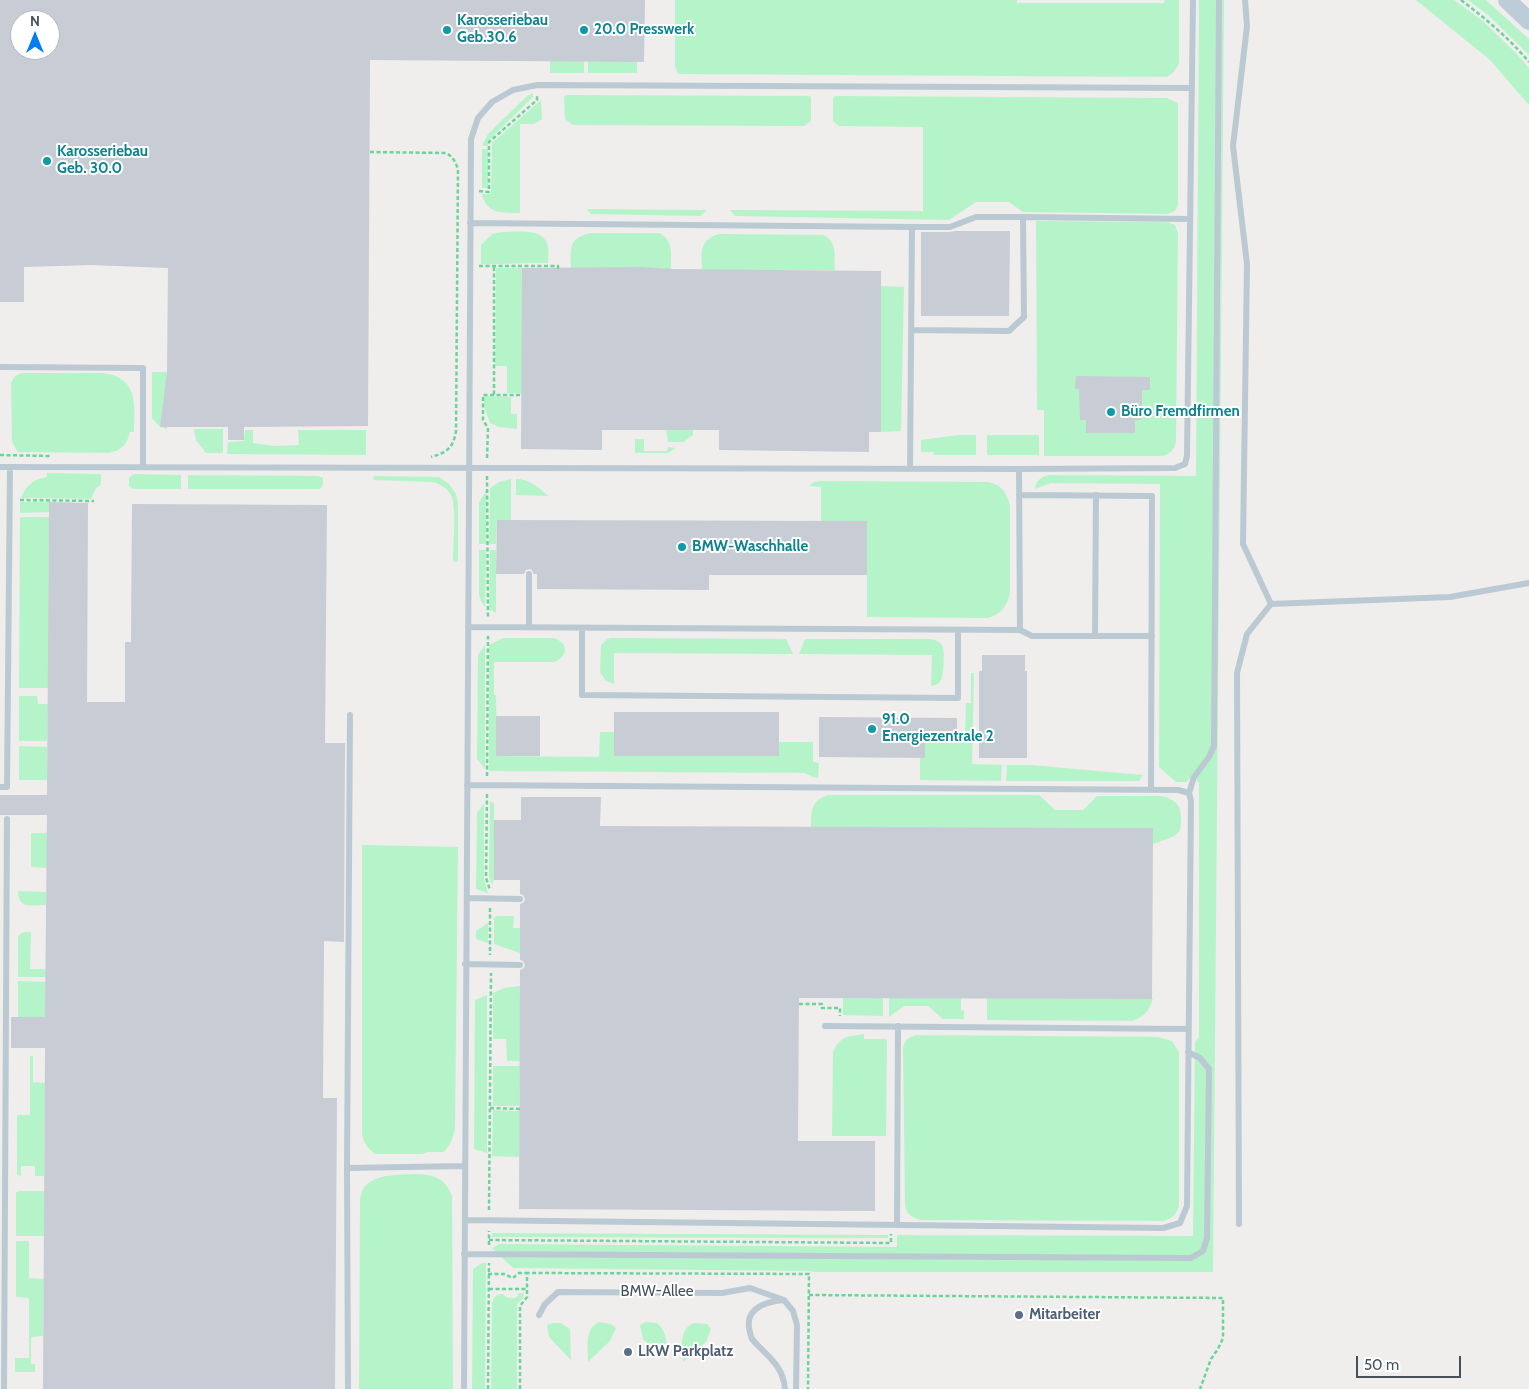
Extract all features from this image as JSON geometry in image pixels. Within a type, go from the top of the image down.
[{"type":"main road","points":[[1507,0],[1529,21]]},
{"type":"lane","points":[[0,467],[1175,468],[1185,464],[1187,456],[1193,0]]},
{"type":"lane","points":[[465,1220],[1163,1228],[1180,1223],[1186,1206],[1191,801],[1189,792],[1194,777],[1214,746],[1219,0]]},
{"type":"lane","points":[[1245,0],[1247,26],[1233,146],[1247,264],[1243,544],[1271,604]]},
{"type":"lane","points":[[464,1389],[470,223],[471,139],[478,118],[492,102],[513,90],[537,85],[1192,88]]},
{"type":"lane","points":[[470,223],[950,227],[976,218],[1190,219]]},
{"type":"lane","points":[[911,330],[1009,331],[1024,317],[1023,218]]},
{"type":"lane","points":[[910,469],[912,227]]},
{"type":"lane","points":[[0,367],[143,368],[142,466]]},
{"type":"lane","points":[[0,787],[7,787],[10,467]]},
{"type":"lane","points":[[1019,469],[1020,630]]},
{"type":"lane","points":[[1019,495],[1152,496],[1151,790]]},
{"type":"lane","points":[[1095,636],[1096,495]]},
{"type":"lane","points":[[528,574],[528,627]]},
{"type":"lane","points":[[1239,1224],[1237,673],[1247,634],[1271,604],[1450,597],[1529,583]]},
{"type":"lane","points":[[468,627],[1020,630],[1032,636],[1152,636]]},
{"type":"lane","points":[[582,628],[582,695],[948,698],[958,698],[958,630]]},
{"type":"lane","points":[[0,682],[8,682]]},
{"type":"lane","points":[[348,1389],[347,1168],[350,715]]},
{"type":"lane","points":[[467,784],[1178,790],[1189,792]]},
{"type":"lane","points":[[4,1389],[2,1276],[3,998],[7,819]]},
{"type":"lane","points":[[467,898],[520,899]]},
{"type":"lane","points":[[465,964],[520,965]]},
{"type":"lane","points":[[825,1026],[1188,1029]]},
{"type":"lane","points":[[894,1225],[898,1026]]},
{"type":"lane","points":[[464,1254],[1191,1258],[1203,1251],[1207,1238],[1209,1069],[1200,1058],[1188,1052]]},
{"type":"lane","points":[[347,1168],[465,1166]]},
{"type":"lane","name":"BMW-Allee","points":[[539,1315],[545,1304],[558,1292],[722,1292],[750,1288],[784,1300]]},
{"type":"lane","points":[[785,1389],[780,1370],[751,1337],[748,1321],[755,1310],[766,1302],[784,1300],[793,1311],[797,1325],[796,1389]]},
{"type":"path","points":[[1460,0],[1485,18],[1529,62]]},
{"type":"path","points":[[457,190],[489,192],[489,142],[537,100],[537,85]]},
{"type":"path","points":[[370,152],[446,153],[452,156],[458,169],[456,431],[451,447],[439,455],[430,458]]},
{"type":"path","points":[[457,266],[558,266],[558,269]]},
{"type":"path","points":[[494,267],[494,395]]},
{"type":"path","points":[[488,1389],[490,890],[486,878],[488,428],[483,420],[482,394],[522,395]]},
{"type":"path","points":[[0,455],[57,456]]},
{"type":"path","points":[[18,500],[94,501]]},
{"type":"path","points":[[799,1004],[822,1004],[822,1008],[840,1008],[840,1017]]},
{"type":"path","points":[[490,1108],[520,1109]]},
{"type":"path","points":[[489,1240],[891,1243],[894,1225]]},
{"type":"path","points":[[488,1274],[504,1274],[513,1278],[519,1273],[527,1273]]},
{"type":"path","points":[[489,1289],[527,1289]]},
{"type":"path","points":[[809,1295],[1223,1298],[1223,1338],[1200,1389]]},
{"type":"green space","points":[[675,0],[1017,0],[1017,3],[1164,3],[1165,0],[1179,0],[1179,63],[1177,68],[1167,77],[678,74],[675,66]]},
{"type":"green space","points":[[1199,0],[1224,0],[1213,1272],[813,1272],[513,1268],[492,1248],[499,1244],[897,1247],[897,1235],[1193,1236],[1195,1042],[1199,1037],[1199,782],[1197,782],[1197,778],[1191,777],[1186,782],[1176,782],[1159,767],[1160,484],[1050,483],[1035,489],[1039,479],[1049,475],[1196,476]]},
{"type":"green space","points":[[1416,0],[1454,0],[1483,21],[1529,68],[1529,105],[1490,60]]},
{"type":"green space","points":[[1468,0],[1486,0],[1529,39],[1529,55],[1488,15]]},
{"type":"green space","points":[[550,61],[584,61],[584,73],[550,73]]},
{"type":"green space","points":[[588,61],[637,61],[637,73],[588,73]]},
{"type":"green space","points":[[533,93],[533,97],[488,141],[488,146],[482,146],[488,134],[527,96]]},
{"type":"green space","points":[[564,96],[809,96],[811,97],[811,121],[804,126],[573,125],[565,119]]},
{"type":"green space","points":[[835,96],[1167,98],[1178,103],[1178,205],[1175,211],[1168,214],[1023,212],[1009,202],[976,202],[949,220],[735,216],[730,210],[923,211],[923,127],[839,126],[833,121],[833,98]]},
{"type":"green space","points":[[541,100],[542,119],[534,124],[520,124],[520,213],[507,213],[491,209],[484,201],[482,194],[491,194],[492,143]]},
{"type":"green space","points":[[482,149],[488,149],[488,188],[482,188]]},
{"type":"green space","points":[[587,209],[707,210],[700,216],[591,214]]},
{"type":"green space","points":[[1036,221],[1168,222],[1175,225],[1178,233],[1176,441],[1170,453],[1162,456],[1044,456],[1044,410],[1037,410]]},
{"type":"green space","points":[[522,231],[541,236],[548,246],[548,263],[481,264],[481,245],[492,234]]},
{"type":"green space","points":[[590,233],[659,233],[664,236],[671,248],[671,269],[571,269],[571,250],[574,242],[577,238]]},
{"type":"green space","points":[[719,234],[823,235],[833,245],[835,270],[702,270],[704,243]]},
{"type":"green space","points":[[496,268],[522,268],[522,393],[507,393],[507,366],[495,366]]},
{"type":"green space","points":[[881,286],[904,287],[901,431],[881,432]]},
{"type":"green space","points":[[152,372],[167,372],[167,429],[160,427],[152,418]]},
{"type":"green space","points":[[22,373],[102,373],[119,378],[126,383],[133,396],[134,432],[130,432],[123,447],[108,453],[18,452],[12,442],[11,383],[15,376]]},
{"type":"green space","points":[[484,396],[511,397],[511,414],[517,414],[517,429],[499,427],[490,423],[484,406]]},
{"type":"green space","points":[[194,429],[223,429],[223,453],[206,453],[196,440]]},
{"type":"green space","points":[[245,430],[253,430],[253,443],[274,446],[299,445],[298,430],[366,430],[366,455],[227,454],[228,442],[244,441]]},
{"type":"green space","points":[[666,430],[693,430],[693,435],[683,442],[668,442]]},
{"type":"green space","points":[[958,435],[976,435],[976,455],[934,455],[933,452],[921,452],[921,440]]},
{"type":"green space","points":[[987,435],[1039,435],[1039,455],[987,455]]},
{"type":"green space","points":[[635,439],[644,439],[644,451],[667,451],[668,447],[676,448],[668,453],[635,453]]},
{"type":"green space","points":[[47,473],[101,474],[101,485],[96,488],[91,499],[21,498],[28,486],[38,479],[47,477]]},
{"type":"green space","points":[[133,474],[181,475],[181,489],[133,489],[129,486],[129,478]]},
{"type":"green space","points":[[188,475],[318,476],[323,478],[323,484],[320,489],[188,489]]},
{"type":"green space","points":[[373,477],[439,477],[449,484],[456,494],[458,505],[457,562],[454,562],[453,559],[454,508],[451,495],[447,490],[433,482],[374,480]]},
{"type":"green space","points":[[511,479],[511,520],[497,520],[496,544],[489,544],[490,488],[499,482]]},
{"type":"green space","points":[[516,479],[534,484],[548,496],[516,495]]},
{"type":"green space","points":[[814,482],[988,482],[1000,487],[1005,493],[1010,506],[1010,593],[1001,611],[989,618],[867,617],[867,521],[821,521],[821,487],[809,486]]},
{"type":"green space","points":[[486,491],[486,544],[479,544],[479,503]]},
{"type":"green space","points":[[20,502],[49,502],[49,512],[20,513]]},
{"type":"green space","points":[[20,517],[49,517],[48,688],[19,688]]},
{"type":"green space","points":[[479,550],[486,550],[485,607],[479,595]]},
{"type":"green space","points":[[490,550],[496,550],[496,613],[489,609]]},
{"type":"green space","points":[[503,638],[554,638],[562,643],[565,650],[562,657],[554,662],[494,662],[497,756],[599,757],[600,732],[614,732],[614,756],[778,756],[779,742],[813,742],[813,762],[819,763],[818,778],[805,773],[489,771],[489,645]]},
{"type":"green space","points":[[611,638],[786,639],[793,654],[614,653],[614,684],[606,681],[600,672],[601,645]]},
{"type":"green space","points":[[805,639],[932,639],[940,643],[943,648],[942,677],[936,685],[931,686],[932,655],[799,654]]},
{"type":"green space","points":[[485,645],[485,769],[477,759],[478,655]]},
{"type":"green space","points":[[971,673],[974,673],[972,764],[1002,765],[1001,781],[920,780],[920,758],[925,758],[925,719],[930,718],[930,731],[965,732],[966,703],[971,703]]},
{"type":"green space","points":[[19,696],[37,696],[38,704],[48,704],[47,741],[19,741]]},
{"type":"green space","points":[[19,746],[47,747],[47,780],[19,780]]},
{"type":"green space","points":[[1007,765],[1031,765],[1143,775],[1139,781],[1006,781]]},
{"type":"green space","points":[[828,795],[1039,795],[1055,810],[1083,810],[1097,796],[1160,796],[1169,798],[1176,803],[1180,810],[1181,824],[1180,831],[1177,834],[1153,844],[1153,828],[811,827],[811,816],[815,803]]},
{"type":"green space","points":[[490,801],[494,804],[494,880],[492,885],[489,877]]},
{"type":"green space","points":[[484,803],[484,879],[488,893],[476,889],[477,813]]},
{"type":"green space","points":[[31,833],[47,833],[47,868],[31,867]]},
{"type":"green space","points":[[362,845],[458,847],[455,1129],[451,1142],[444,1152],[375,1154],[368,1148],[362,1134]]},
{"type":"green space","points":[[18,891],[46,892],[46,905],[31,906],[23,904]]},
{"type":"green space","points":[[497,916],[514,916],[513,928],[520,928],[520,953],[494,944],[494,918]]},
{"type":"green space","points":[[488,923],[488,943],[476,939],[476,931]]},
{"type":"green space","points":[[24,932],[31,932],[30,969],[46,969],[46,977],[18,977],[18,937]]},
{"type":"green space","points":[[18,981],[46,982],[45,1017],[18,1017]]},
{"type":"green space","points":[[520,986],[520,1061],[507,1061],[506,1039],[493,1039],[493,993],[504,988]]},
{"type":"green space","points":[[487,995],[487,1153],[474,1149],[475,1000]]},
{"type":"green space","points":[[843,998],[883,998],[883,1016],[843,1015]]},
{"type":"green space","points":[[889,998],[961,998],[961,1010],[964,1011],[964,1019],[943,1019],[928,1006],[904,1006],[889,1017]]},
{"type":"green space","points":[[987,998],[1153,999],[1146,1013],[1132,1021],[987,1020]]},
{"type":"green space","points":[[864,1034],[864,1039],[887,1039],[886,1136],[832,1136],[833,1052],[839,1042],[845,1038]]},
{"type":"green space","points":[[917,1035],[1158,1037],[1172,1041],[1179,1052],[1179,1205],[1177,1211],[1169,1219],[1163,1221],[920,1220],[912,1216],[906,1210],[905,1204],[903,1050],[907,1040]]},
{"type":"green space","points":[[30,1056],[33,1056],[33,1082],[45,1083],[44,1176],[35,1176],[35,1166],[21,1166],[21,1176],[17,1175],[17,1115],[30,1115]]},
{"type":"green space","points":[[493,1066],[520,1066],[519,1106],[493,1106]]},
{"type":"green space","points":[[493,1110],[520,1111],[519,1157],[492,1156]]},
{"type":"green space","points":[[412,1174],[431,1176],[441,1180],[452,1196],[453,1389],[359,1389],[361,1193],[367,1184],[373,1180],[392,1175]]},
{"type":"green space","points":[[44,1191],[44,1236],[16,1236],[16,1192]]},
{"type":"green space","points":[[492,1233],[888,1235],[888,1238],[492,1237]]},
{"type":"green space","points":[[16,1241],[29,1241],[29,1278],[44,1279],[43,1336],[31,1337],[31,1364],[35,1364],[35,1372],[15,1372],[15,1358],[29,1358],[29,1298],[16,1297]]},
{"type":"green space","points":[[482,1263],[486,1263],[485,1389],[472,1389],[473,1269]]},
{"type":"green space","points":[[519,1293],[524,1293],[523,1298],[517,1304],[517,1389],[491,1389],[492,1303],[497,1295],[503,1294],[510,1298],[516,1298]]},
{"type":"green space","points":[[599,1322],[611,1324],[616,1328],[610,1341],[588,1362],[589,1334],[594,1325]]},
{"type":"green space","points":[[645,1322],[657,1323],[661,1327],[666,1340],[666,1360],[643,1339],[640,1325]]},
{"type":"green space","points":[[561,1323],[570,1329],[571,1360],[549,1337],[547,1325]]},
{"type":"green space","points":[[694,1323],[707,1324],[711,1329],[706,1342],[683,1362],[683,1334]]},
{"type":"building","points":[[0,0],[645,0],[644,62],[370,60],[368,426],[244,427],[244,440],[228,440],[228,427],[160,427],[167,372],[168,268],[91,265],[24,267],[24,302],[0,302]]},
{"type":"building","points":[[1010,231],[1009,316],[921,316],[921,232]]},
{"type":"building","points":[[641,267],[881,271],[881,432],[869,432],[869,452],[719,450],[719,430],[602,430],[602,450],[521,449],[522,268]]},
{"type":"building","points":[[1076,376],[1150,377],[1150,390],[1142,390],[1142,420],[1135,420],[1135,433],[1086,433],[1086,420],[1080,420],[1079,389],[1075,389]]},
{"type":"building","points":[[49,502],[88,503],[87,702],[125,702],[125,642],[131,642],[132,504],[327,505],[325,743],[345,743],[344,942],[324,941],[323,1098],[337,1098],[335,1389],[43,1389],[45,1048],[11,1048],[11,1017],[45,1017],[47,815],[0,815],[0,795],[47,795]]},
{"type":"building","name":"BMW-Waschhalle","points":[[497,520],[867,521],[867,575],[709,575],[709,590],[537,589],[537,574],[534,574],[531,569],[526,570],[524,574],[496,574]]},
{"type":"building","points":[[982,655],[1025,655],[1025,671],[1027,671],[1027,758],[979,758],[979,671],[982,671]]},
{"type":"building","points":[[614,712],[779,712],[779,756],[614,756]]},
{"type":"building","points":[[496,716],[540,716],[540,756],[496,756]]},
{"type":"building","name":"91.0 Energiezentrale 2","points":[[819,717],[957,718],[957,732],[925,731],[925,758],[819,757]]},
{"type":"building","points":[[521,797],[601,797],[600,826],[1153,828],[1152,999],[799,998],[798,1141],[875,1141],[875,1211],[519,1209],[520,970],[525,965],[520,960],[520,904],[525,899],[520,894],[520,880],[494,880],[494,820],[521,820]]},
{"type":"place","name":"Karosseriebau Geb.30.6","points":[[447,30]]},
{"type":"place","name":"20.0 Presswerk","points":[[584,30]]},
{"type":"place","name":"Karosseriebau Geb. 30.0","points":[[47,161]]},
{"type":"place","name":"Büro Fremdfirmen","points":[[1111,412]]},
{"type":"place","name":"BMW-Waschhalle","points":[[682,547]]},
{"type":"place","name":"91.0 Energiezentrale 2","points":[[872,729]]},
{"type":"place","name":"Mitarbeiter","points":[[1019,1315]]},
{"type":"place","name":"LKW Parkplatz","points":[[628,1352]]}]
